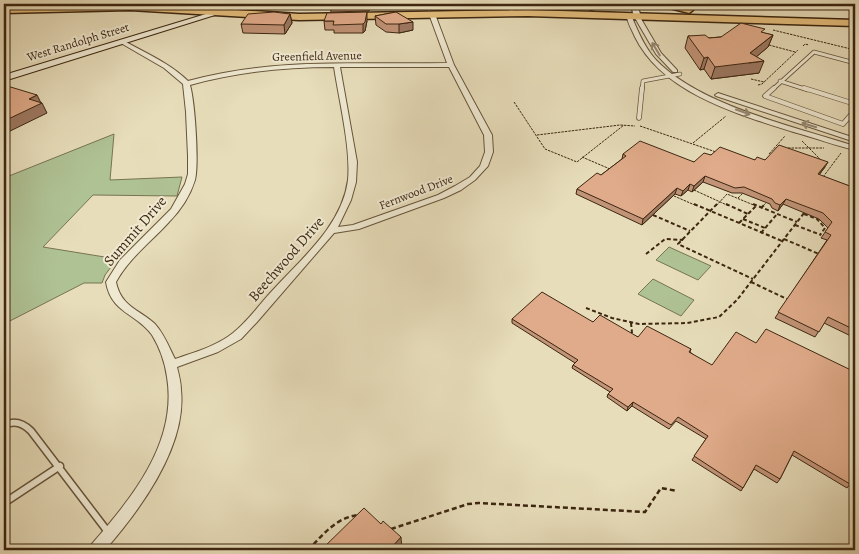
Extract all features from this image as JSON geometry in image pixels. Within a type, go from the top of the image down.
[{"type":"main road","points":[[658,4],[694,11]]},
{"type":"main road","points":[[261,5],[272,10]]},
{"type":"main road","points":[[132,8],[152,6],[234,8],[314,15]]},
{"type":"main road","points":[[4,10],[45,7],[132,8],[188,13],[193,18],[188,22]]},
{"type":"main road","points":[[159,10],[222,11],[295,16],[430,10],[513,13],[548,9],[591,8],[855,22]]},
{"type":"main road","points":[[528,12],[546,15],[631,11],[855,14]]},
{"type":"main road","points":[[631,11],[751,12]]},
{"type":"street","name":"West Randolph Street","points":[[4,78],[246,4]]},
{"type":"street","points":[[591,8],[612,4]]},
{"type":"street","name":"Fernwood Drive","points":[[333,230],[354,228],[441,196],[464,185],[478,172],[489,155],[489,140],[451,65],[430,10]]},
{"type":"street","points":[[631,11],[651,58],[676,75],[733,109],[855,148]]},
{"type":"street","points":[[122,42],[178,76],[186,84]]},
{"type":"street","name":"Greenfield Avenue","points":[[186,84],[208,77],[243,70],[337,66],[451,65]]},
{"type":"street","name":"Beechwood Drive","points":[[171,365],[218,347],[237,336],[333,230],[349,199],[353,178],[337,66]]},
{"type":"street","points":[[676,75],[725,98],[855,140]]},
{"type":"street","name":"Summit Drive","points":[[96,550],[131,508],[150,479],[167,443],[176,400],[176,384],[171,365],[157,333],[121,305],[113,292],[111,282],[125,260],[173,212],[192,175],[186,84]]},
{"type":"lane","points":[[421,4],[430,10],[456,4]]},
{"type":"lane","points":[[504,4],[509,6],[513,13]]},
{"type":"lane","points":[[523,4],[528,12]]},
{"type":"lane","points":[[855,63],[814,52],[765,96],[775,102],[843,124],[855,110]]},
{"type":"lane","points":[[639,118],[643,81],[676,75]]},
{"type":"lane","points":[[780,82],[855,104]]},
{"type":"lane","points":[[4,425],[10,422],[20,422],[39,439],[110,534]]},
{"type":"lane","points":[[4,504],[60,466]]},
{"type":"path","points":[[771,30],[855,50]]},
{"type":"path","points":[[764,43],[796,52]]},
{"type":"path","points":[[758,85],[764,82],[798,50]]},
{"type":"path","points":[[751,79],[764,82]]},
{"type":"path","points":[[514,102],[545,149],[577,162],[625,125]]},
{"type":"path","points":[[693,143],[730,112]]},
{"type":"path","points":[[537,135],[625,125],[651,128],[716,152]]},
{"type":"path","points":[[769,154],[790,131]]},
{"type":"path","points":[[799,139],[822,161]]},
{"type":"path","points":[[774,148],[826,148]]},
{"type":"path","points":[[822,178],[844,149]]},
{"type":"path","points":[[582,157],[614,170]]},
{"type":"path","points":[[818,176],[830,181]]},
{"type":"path","points":[[694,190],[748,214]]},
{"type":"path","points":[[738,198],[743,193]]},
{"type":"path","points":[[586,308],[631,323],[687,323],[711,320],[724,313],[750,282],[796,223],[804,213],[816,219],[825,228],[822,235],[796,223],[777,214],[727,194],[678,244],[753,278]]},
{"type":"path","points":[[674,196],[761,233],[819,254]]},
{"type":"path","points":[[761,208],[766,203]]},
{"type":"path","points":[[739,223],[756,206]]},
{"type":"path","points":[[761,233],[777,214]]},
{"type":"path","points":[[653,215],[691,231]]},
{"type":"path","points":[[743,218],[765,228]]},
{"type":"path","points":[[646,254],[665,239],[682,240]]},
{"type":"path","points":[[750,282],[787,299]]},
{"type":"path","points":[[631,323],[632,333]]},
{"type":"path","points":[[387,530],[468,504],[479,503],[645,512],[662,488],[677,491]]},
{"type":"path","points":[[850,513],[855,517]]},
{"type":"path","points":[[308,550],[341,519],[350,515],[365,517]]},
{"type":"green space","points":[[114,134],[110,180],[182,177],[177,196],[93,195],[43,247],[117,259],[105,275],[102,283],[84,283],[4,324],[4,178]]},
{"type":"green space","points":[[669,247],[711,266],[698,280],[656,260]]},
{"type":"green space","points":[[653,279],[694,300],[681,316],[638,294]]},
{"type":"building","points":[[274,12],[290,14],[284,25],[241,24],[248,14]]},
{"type":"building","points":[[367,12],[363,24],[333,25],[334,21],[324,21],[327,13]]},
{"type":"building","points":[[396,12],[413,22],[386,24],[375,16]]},
{"type":"building","points":[[741,23],[765,29],[761,32],[773,35],[750,53],[764,61],[715,67],[708,57],[704,58],[688,36],[705,35],[709,38],[721,37]]},
{"type":"building","points":[[4,85],[37,95],[29,99],[42,103],[4,121]]},
{"type":"building","points":[[640,141],[694,162],[704,153],[711,155],[720,147],[755,160],[757,157],[765,160],[779,145],[828,162],[818,174],[855,188],[855,330],[828,317],[819,332],[778,312],[831,235],[825,232],[832,222],[823,213],[786,199],[780,205],[772,199],[744,187],[735,188],[705,176],[694,186],[690,184],[683,191],[677,188],[643,219],[577,189],[597,173],[601,175],[626,156],[623,154]]},
{"type":"building","points":[[542,292],[593,322],[600,315],[638,337],[647,326],[691,349],[689,352],[712,365],[736,332],[756,343],[766,329],[855,372],[855,472],[850,484],[794,451],[780,479],[756,465],[743,488],[694,456],[708,436],[678,417],[671,425],[633,402],[628,407],[608,394],[613,389],[573,365],[578,360],[512,319]]},
{"type":"building","points":[[364,508],[381,524],[383,521],[401,537],[389,550],[321,550]]}]
